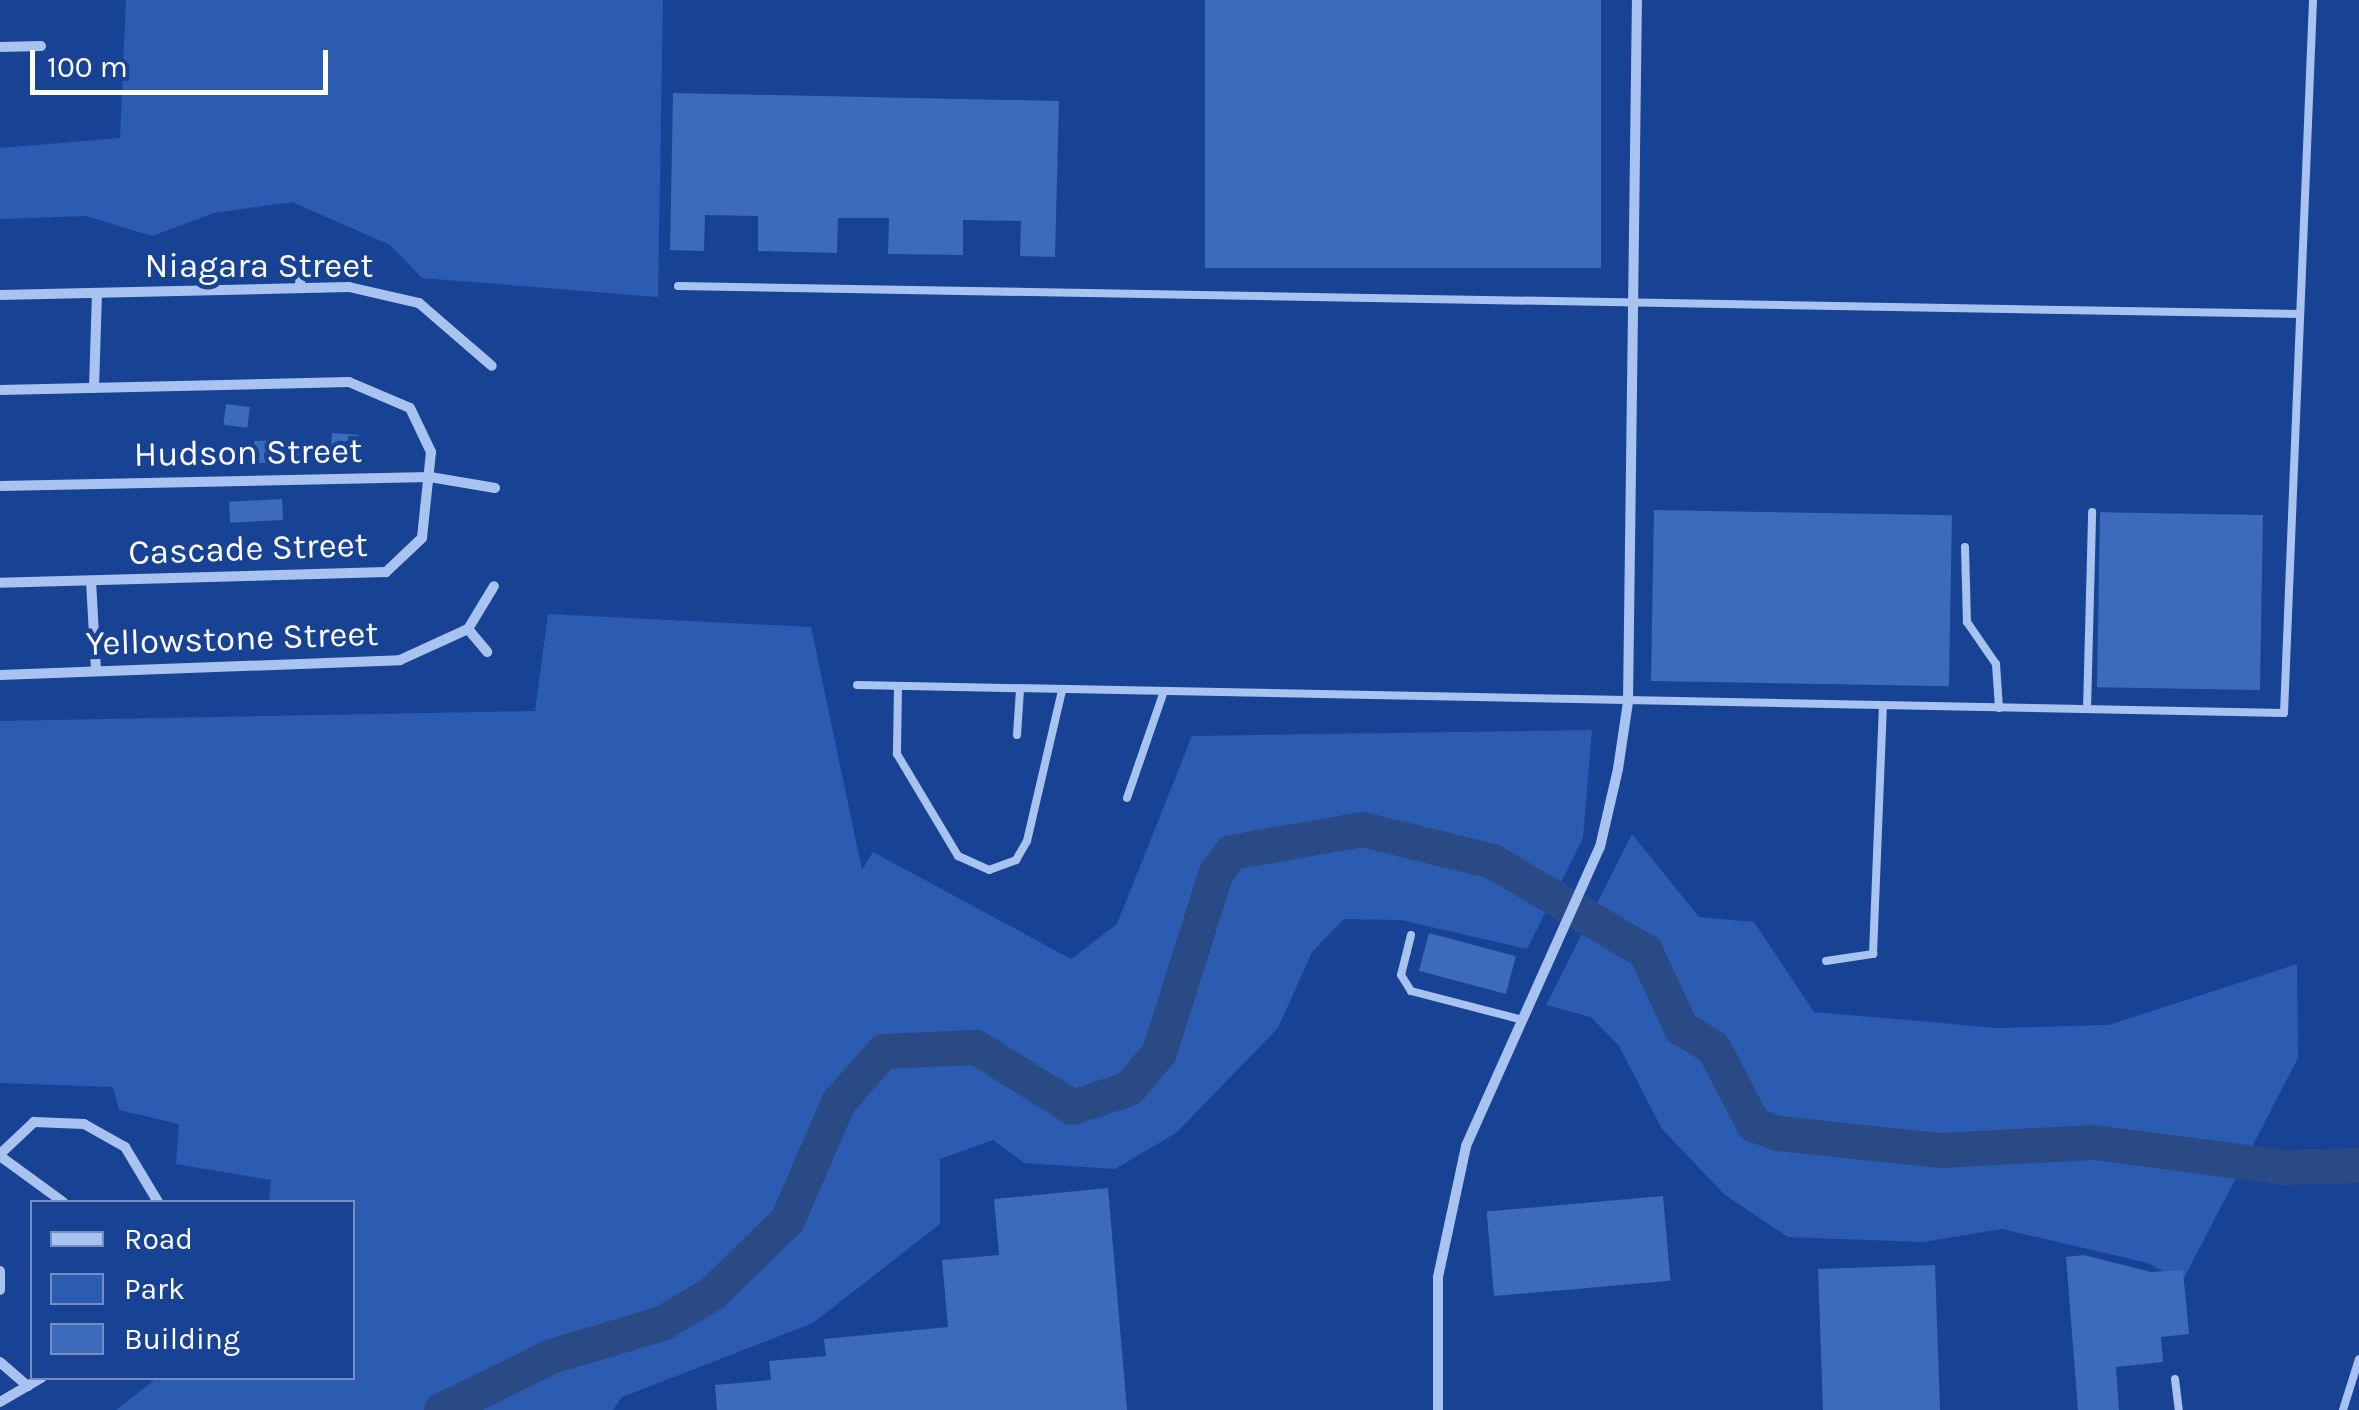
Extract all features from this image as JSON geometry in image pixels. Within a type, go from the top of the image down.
[{"type":"street","points":[[1438,1410],[1434,1362],[1448,1210],[1486,1086],[1543,958],[1600,846],[1628,702],[1637,0]]},
{"type":"street","points":[[0,47],[42,46]]},
{"type":"street","points":[[300,286],[301,264]]},
{"type":"street","name":"Niagara Street","points":[[0,295],[300,286],[420,303],[492,366]]},
{"type":"street","points":[[94,388],[96,294]]},
{"type":"street","name":"Cascade Street","points":[[0,390],[368,385],[425,427],[430,477],[422,538],[386,572],[0,583]]},
{"type":"street","name":"Hudson Street","points":[[0,486],[430,477],[495,488]]},
{"type":"street","points":[[90,581],[96,671]]},
{"type":"street","points":[[487,652],[468,629],[494,586]]},
{"type":"street","name":"Yellowstone Street","points":[[0,674],[364,666],[436,649],[468,629]]},
{"type":"street","points":[[60,1200],[0,1155],[34,1122],[84,1124],[125,1146],[157,1200]]},
{"type":"street","points":[[0,1271],[0,1290]]},
{"type":"street","points":[[0,1362],[28,1386]]},
{"type":"street","points":[[0,1402],[37,1380]]},
{"type":"lane","points":[[857,686],[2284,713],[2312,0]]},
{"type":"lane","points":[[678,286],[2299,314]]},
{"type":"lane","points":[[2087,710],[2092,512]]},
{"type":"lane","points":[[1965,546],[1967,622],[1996,664],[1999,708]]},
{"type":"lane","points":[[898,686],[897,754],[958,856],[990,870],[1016,860],[1028,840],[1062,691]]},
{"type":"lane","points":[[1017,735],[1020,690]]},
{"type":"lane","points":[[1128,798],[1163,694]]},
{"type":"lane","points":[[1826,961],[1873,954],[1884,706]]},
{"type":"lane","points":[[1411,935],[1401,975],[1411,991],[1519,1019]]},
{"type":"lane","points":[[2342,1410],[2359,1359]]},
{"type":"lane","points":[[2175,1379],[2179,1410]]},
{"type":"green space","points":[[126,0],[663,0],[658,297],[422,278],[390,245],[292,202],[214,213],[152,236],[86,216],[0,219],[0,148],[120,138]]},
{"type":"green space","points":[[548,614],[811,627],[862,870],[873,852],[1071,959],[1117,924],[1192,736],[1592,730],[1583,838],[1527,949],[1401,920],[1344,919],[1312,952],[1278,1028],[1176,1133],[1115,1169],[1024,1163],[993,1140],[940,1159],[940,1224],[813,1323],[622,1397],[613,1410],[116,1410],[154,1380],[355,1380],[355,1200],[269,1200],[271,1180],[176,1164],[179,1124],[119,1110],[113,1087],[0,1083],[0,721],[535,711]]},
{"type":"green space","points":[[1632,834],[1699,917],[1754,922],[1814,1012],[1998,1028],[2109,1025],[2297,964],[2298,1058],[2182,1282],[2148,1263],[2002,1229],[1923,1242],[1788,1237],[1725,1195],[1662,1129],[1619,1046],[1591,1017],[1546,1005]]},
{"type":"building","points":[[1205,0],[1601,0],[1601,268],[1205,268]]},
{"type":"building","points":[[673,93],[1059,101],[1055,257],[1020,256],[1021,221],[963,220],[963,255],[888,254],[889,218],[838,218],[837,253],[758,251],[758,216],[705,215],[704,251],[670,250]]},
{"type":"building","points":[[226,404],[250,407],[247,428],[223,425]]},
{"type":"building","points":[[332,433],[359,435],[357,457],[330,455]]},
{"type":"building","points":[[254,441],[312,443],[310,463],[255,463]]},
{"type":"building","points":[[282,499],[283,520],[230,523],[229,502]]},
{"type":"building","points":[[1654,510],[1952,515],[1949,686],[1651,681]]},
{"type":"building","points":[[2100,512],[2263,515],[2260,690],[2097,687]]},
{"type":"building","points":[[1429,933],[1516,956],[1506,994],[1419,971]]},
{"type":"building","points":[[1108,1188],[1127,1410],[717,1410],[715,1385],[771,1380],[769,1361],[826,1356],[824,1339],[948,1327],[942,1260],[999,1255],[994,1199]]},
{"type":"building","points":[[1663,1196],[1670,1281],[1494,1296],[1487,1211]]},
{"type":"building","points":[[2084,1255],[2151,1272],[2183,1270],[2189,1334],[2161,1337],[2163,1362],[2116,1367],[2119,1410],[2078,1410],[2066,1257]]},
{"type":"building","points":[[1935,1265],[1940,1410],[1823,1410],[1818,1269]]},
{"type":"waterway","points":[[441,1410],[551,1356],[662,1323],[712,1293],[787,1220],[838,1102],[883,1051],[976,1047],[1072,1107],[1129,1088],[1159,1052],[1215,874],[1231,852],[1362,829],[1492,861],[1645,951],[1681,1028],[1713,1047],[1753,1124],[1778,1133],[1940,1150],[2094,1142],[2283,1167],[2359,1165]]}]
